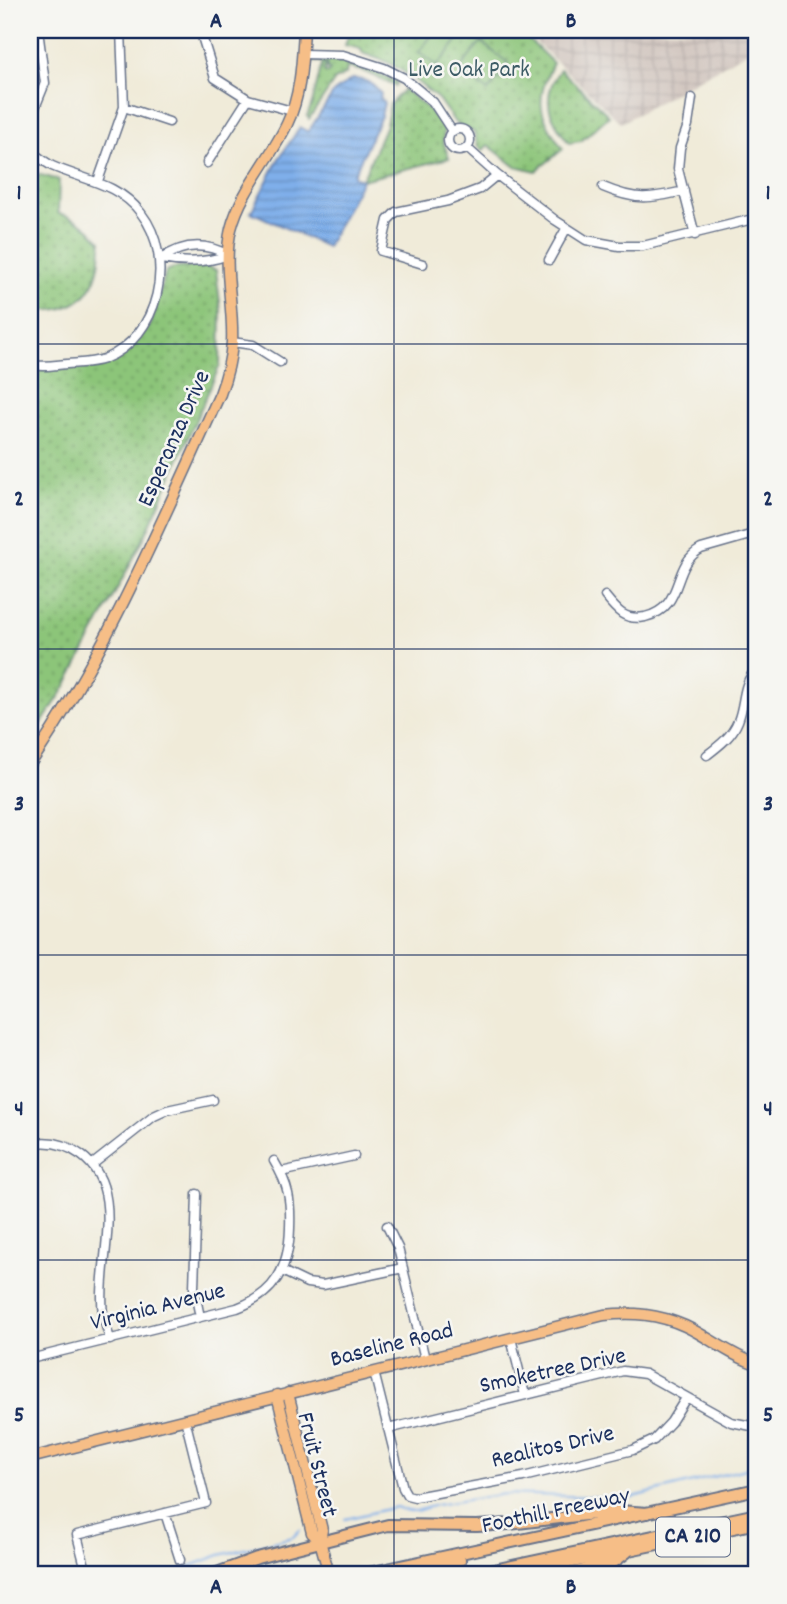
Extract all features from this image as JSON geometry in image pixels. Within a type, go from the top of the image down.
[{"type":"highway","name":"Foothill Freeway","points":[[364,1574],[757,1489]]},
{"type":"highway","points":[[399,1574],[757,1497]]},
{"type":"highway","points":[[214,1574],[257,1558],[387,1525],[477,1526],[619,1511],[648,1513]]},
{"type":"highway","points":[[475,1574],[757,1514]]},
{"type":"highway","name":"CA 210","points":[[515,1574],[757,1523]]},
{"type":"highway","points":[[568,1574],[614,1562],[630,1550]]},
{"type":"main road","name":"Esperanza Drive","points":[[30,764],[59,721],[141,569],[220,394],[232,342],[228,255],[231,229],[298,96],[304,30]]},
{"type":"main road","name":"Baseline Road","points":[[30,1458],[604,1315],[643,1313],[686,1326],[737,1356],[757,1364]]},
{"type":"main road","name":"Fruit Street","points":[[288,1393],[323,1530],[320,1541]]},
{"type":"main road","name":"Fruit Street","points":[[276,1395],[312,1533],[320,1541],[329,1574]]},
{"type":"street","points":[[30,120],[44,83],[38,30]]},
{"type":"street","points":[[98,181],[124,107],[121,30]]},
{"type":"street","points":[[200,30],[215,78],[248,99],[292,111]]},
{"type":"street","points":[[303,54],[343,55],[404,78],[433,102],[452,131]]},
{"type":"street","points":[[692,98],[688,125],[680,148],[678,169],[695,235]]},
{"type":"street","points":[[207,163],[248,99]]},
{"type":"street","points":[[124,107],[169,122]]},
{"type":"street","points":[[463,129],[468,133],[471,139],[467,148],[459,151],[452,148],[448,141],[452,131],[463,129]]},
{"type":"street","points":[[467,148],[566,229],[586,240],[619,246],[643,246],[757,218]]},
{"type":"street","points":[[30,151],[51,165],[98,181],[126,197],[141,211],[152,228],[161,259],[158,290],[148,318],[135,337],[103,360],[31,365],[30,384]]},
{"type":"street","points":[[423,264],[380,251],[388,220],[396,212],[448,201],[480,189],[497,175]]},
{"type":"street","points":[[603,187],[627,197],[655,198],[684,191]]},
{"type":"street","points":[[548,260],[566,229]]},
{"type":"street","points":[[161,259],[173,250],[185,248],[214,247],[228,255]]},
{"type":"street","points":[[185,248],[182,253],[188,261]]},
{"type":"street","points":[[161,259],[175,262],[212,261],[228,255]]},
{"type":"street","points":[[232,342],[253,345],[280,362]]},
{"type":"street","points":[[605,596],[625,616],[632,619],[656,614],[671,601],[688,558],[694,552],[757,533]]},
{"type":"street","points":[[707,755],[732,732],[740,714],[746,683],[757,668]]},
{"type":"street","points":[[93,1164],[154,1116],[167,1110],[213,1100]]},
{"type":"street","points":[[30,1144],[41,1142],[73,1149],[93,1164],[102,1182],[107,1201],[103,1313],[110,1339]]},
{"type":"street","points":[[281,1172],[354,1156]]},
{"type":"street","points":[[274,1161],[291,1198],[289,1249],[282,1271],[307,1283],[323,1285],[338,1284],[403,1268]]},
{"type":"street","points":[[197,1194],[194,1288],[200,1317]]},
{"type":"street","points":[[387,1226],[398,1248],[425,1359]]},
{"type":"street","name":"Virginia Avenue","points":[[30,1359],[253,1302],[268,1290],[282,1271]]},
{"type":"street","points":[[511,1338],[525,1395]]},
{"type":"street","name":"Smoketree Drive","points":[[388,1429],[633,1371],[645,1374],[731,1422],[757,1427]]},
{"type":"street","points":[[374,1372],[388,1429]]},
{"type":"street","name":"Realitos Drive","points":[[388,1429],[403,1488],[407,1495],[415,1497],[523,1477],[633,1450],[654,1440],[671,1422],[686,1398]]},
{"type":"street","points":[[87,1574],[77,1535],[206,1503],[185,1419]]},
{"type":"street","points":[[165,1513],[180,1560]]},
{"type":"shaded area","points":[[523,30],[757,30],[757,46],[621,123]]},
{"type":"green space","name":"Live Oak Park","points":[[355,30],[519,30],[553,63],[543,88],[542,108],[544,117],[563,149],[536,171],[515,166],[488,145],[482,151],[474,132],[456,124],[438,99],[409,75],[387,62],[362,53],[361,49],[345,45],[348,36],[353,37]]},
{"type":"green space","points":[[436,30],[464,32],[437,66],[419,52]]},
{"type":"green space","points":[[481,42],[509,64],[488,91],[460,69]]},
{"type":"green space","points":[[310,60],[353,64],[397,82],[395,86],[347,67],[346,74],[335,80],[309,119],[307,116],[322,64],[326,64],[324,71],[328,73],[330,70],[327,69],[327,62]]},
{"type":"green space","points":[[560,69],[609,116],[581,141],[569,143],[552,116],[550,90]]},
{"type":"green space","points":[[404,89],[428,109],[444,130],[443,141],[449,158],[362,180],[386,125],[390,104]]},
{"type":"green space","points":[[30,172],[59,180],[58,213],[82,224],[101,241],[96,277],[85,296],[65,307],[52,310],[30,309]]},
{"type":"green space","points":[[205,266],[216,270],[221,312],[220,365],[145,536],[65,688],[30,741],[30,396],[35,373],[43,369],[91,368],[127,352],[151,325],[166,271]]},
{"type":"water","points":[[352,79],[372,84],[381,94],[384,103],[381,116],[353,176],[362,180],[327,247],[251,212],[278,160],[300,127],[308,132],[334,92]]},
{"type":"waterway","points":[[345,1519],[396,1507],[416,1511],[504,1494],[629,1498],[757,1466]]},
{"type":"waterway","points":[[188,1567],[220,1555],[293,1537],[300,1530]]},
{"type":"waterway","points":[[163,1574],[170,1573]]}]
